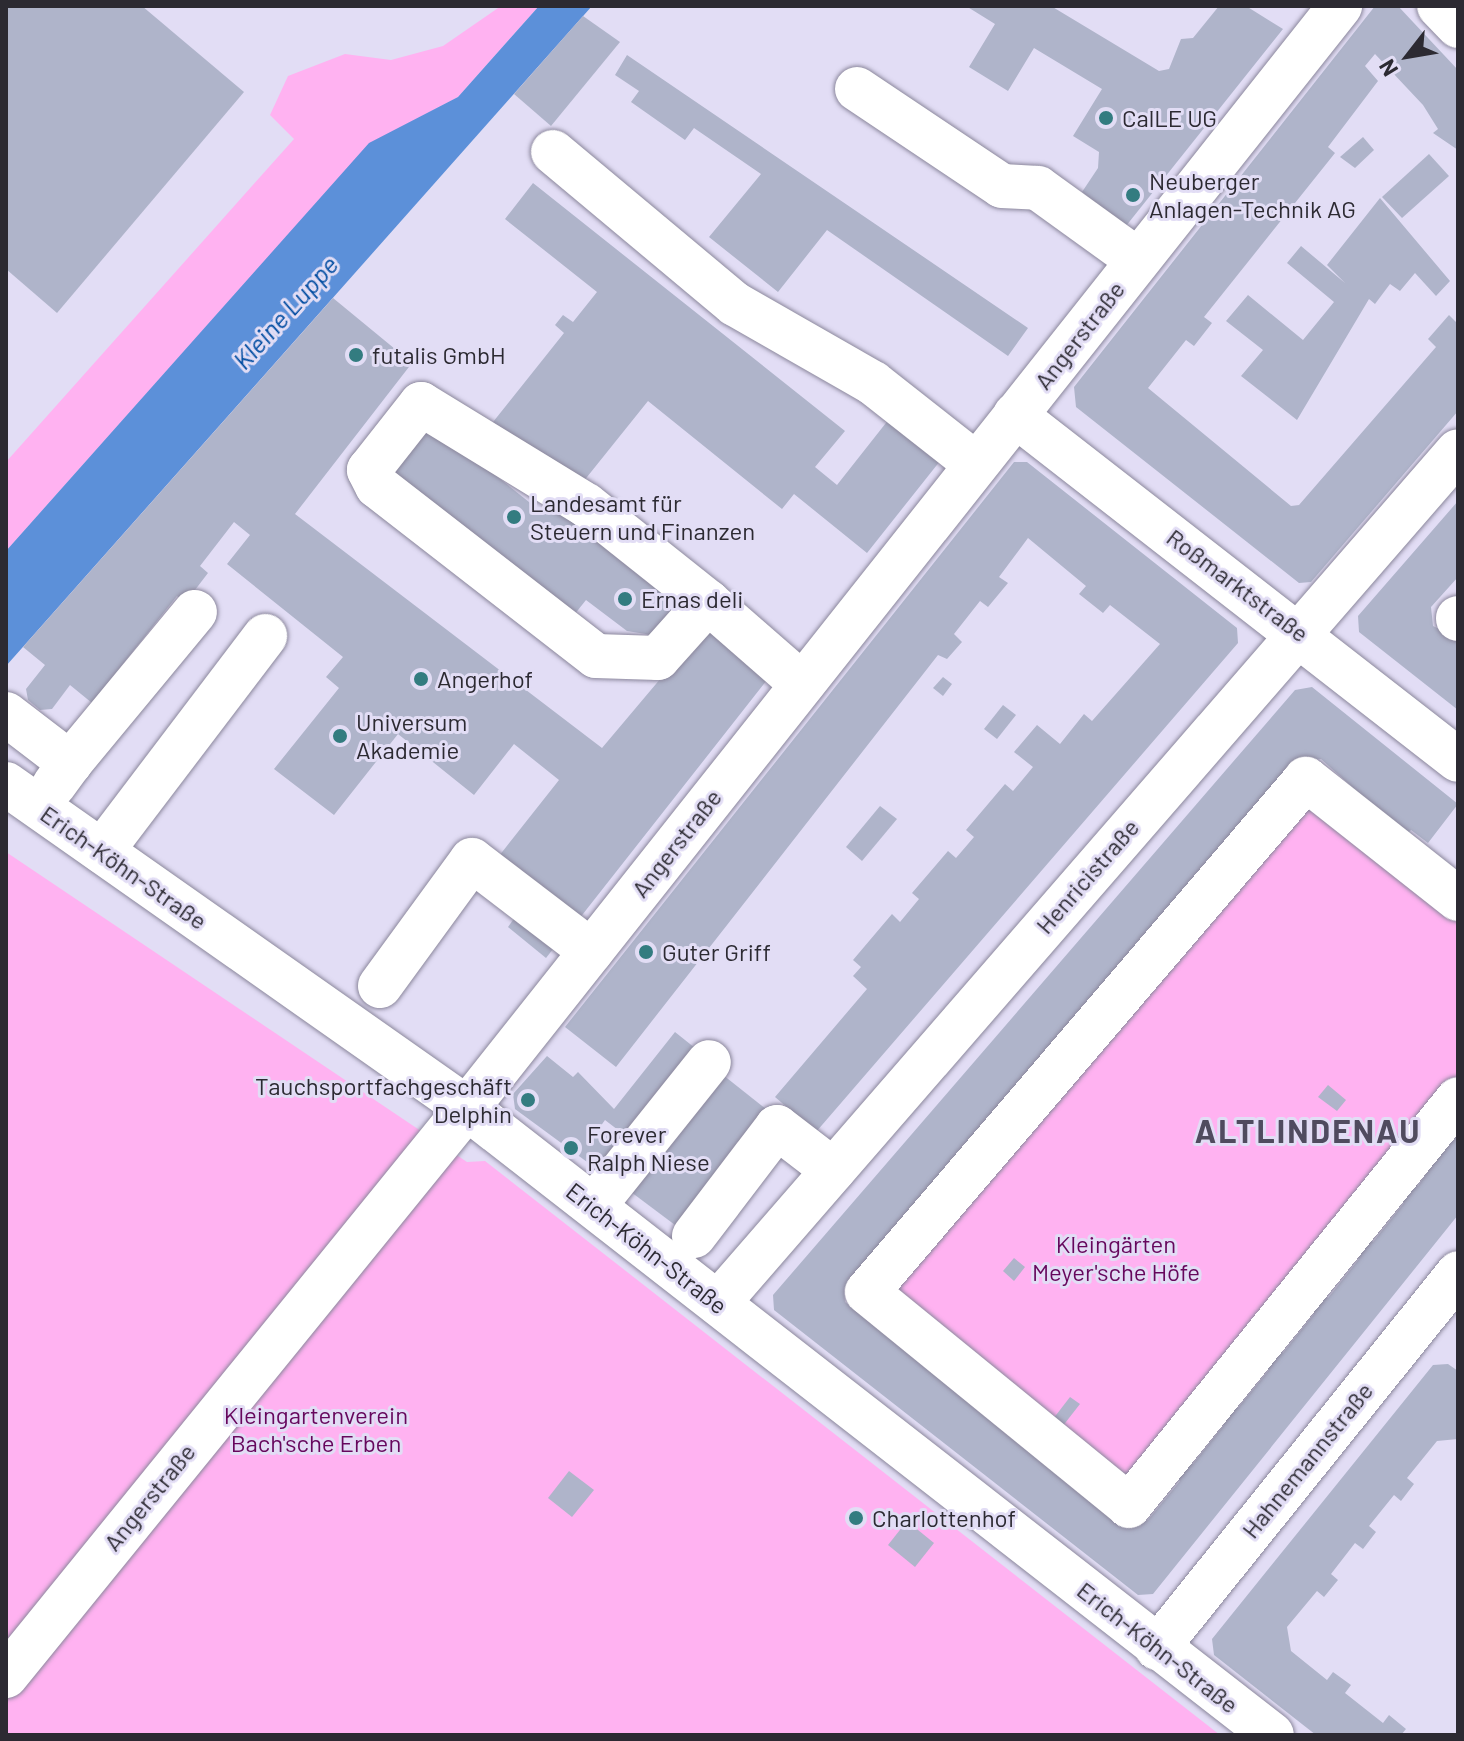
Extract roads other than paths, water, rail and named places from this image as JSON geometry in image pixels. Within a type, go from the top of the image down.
[{"type":"street","name":"Angerstraße","points":[[6,1676],[467,1108],[1340,6]]},
{"type":"street","points":[[1439,6],[1458,26]]},
{"type":"street","points":[[857,89],[1002,186],[1038,188],[1138,260]]},
{"type":"street","points":[[553,152],[735,304],[873,383],[976,464]]},
{"type":"street","points":[[708,602],[658,658],[596,656],[377,486],[369,470],[421,404],[586,505],[708,602],[802,684]]},
{"type":"street","name":"Roßmarktstraße","points":[[1015,415],[1299,631],[1458,760]]},
{"type":"street","name":"Henricistraße","points":[[718,1303],[1458,451]]},
{"type":"street","points":[[22,796],[70,763],[195,612]]},
{"type":"street","points":[[102,851],[265,636]]},
{"type":"street","points":[[6,714],[70,763]]},
{"type":"street","points":[[1452,881],[1306,779],[867,1292],[1129,1506],[1458,1099]]},
{"type":"street","name":"Erich-Köhn-Straße","points":[[22,796],[467,1108],[1272,1735]]},
{"type":"street","points":[[380,986],[472,860],[591,951]]},
{"type":"street","points":[[594,1206],[709,1062]]},
{"type":"street","points":[[694,1236],[777,1127],[833,1170]]},
{"type":"street","name":"Hahnemannstraße","points":[[1157,1648],[1450,1300]]},
{"type":"water","name":"Kleine Luppe","points":[[539,6],[592,6],[6,666],[6,551],[369,143],[458,97]]},
{"type":"place","name":"CalLE UG","points":[[1106,118]]},
{"type":"place","name":"Neuberger Anlagen-Technik AG","points":[[1133,195]]},
{"type":"place","name":"futalis GmbH","points":[[356,355]]},
{"type":"place","name":"Landesamt für Steuern und Finanzen","points":[[514,517]]},
{"type":"place","name":"Ernas deli","points":[[625,599]]},
{"type":"place","name":"Angerhof","points":[[421,679]]},
{"type":"place","name":"Universum Akademie","points":[[340,736]]},
{"type":"place","name":"Guter Griff","points":[[646,952]]},
{"type":"place","name":"Tauchsportfachgeschäft Delphin","points":[[528,1100]]},
{"type":"place","name":"Forever Ralph Niese","points":[[571,1148]]},
{"type":"place","name":"Charlottenhof","points":[[856,1518]]},
{"type":"district","name":"ALTLINDENAU","points":[[1308,1130]]},
{"type":"park label","name":"Kleingärten Meyer'sche Höfe","points":[[1116,1258]]},
{"type":"park label","name":"Kleingartenverein Bach'sche Erben","points":[[316,1429]]}]
